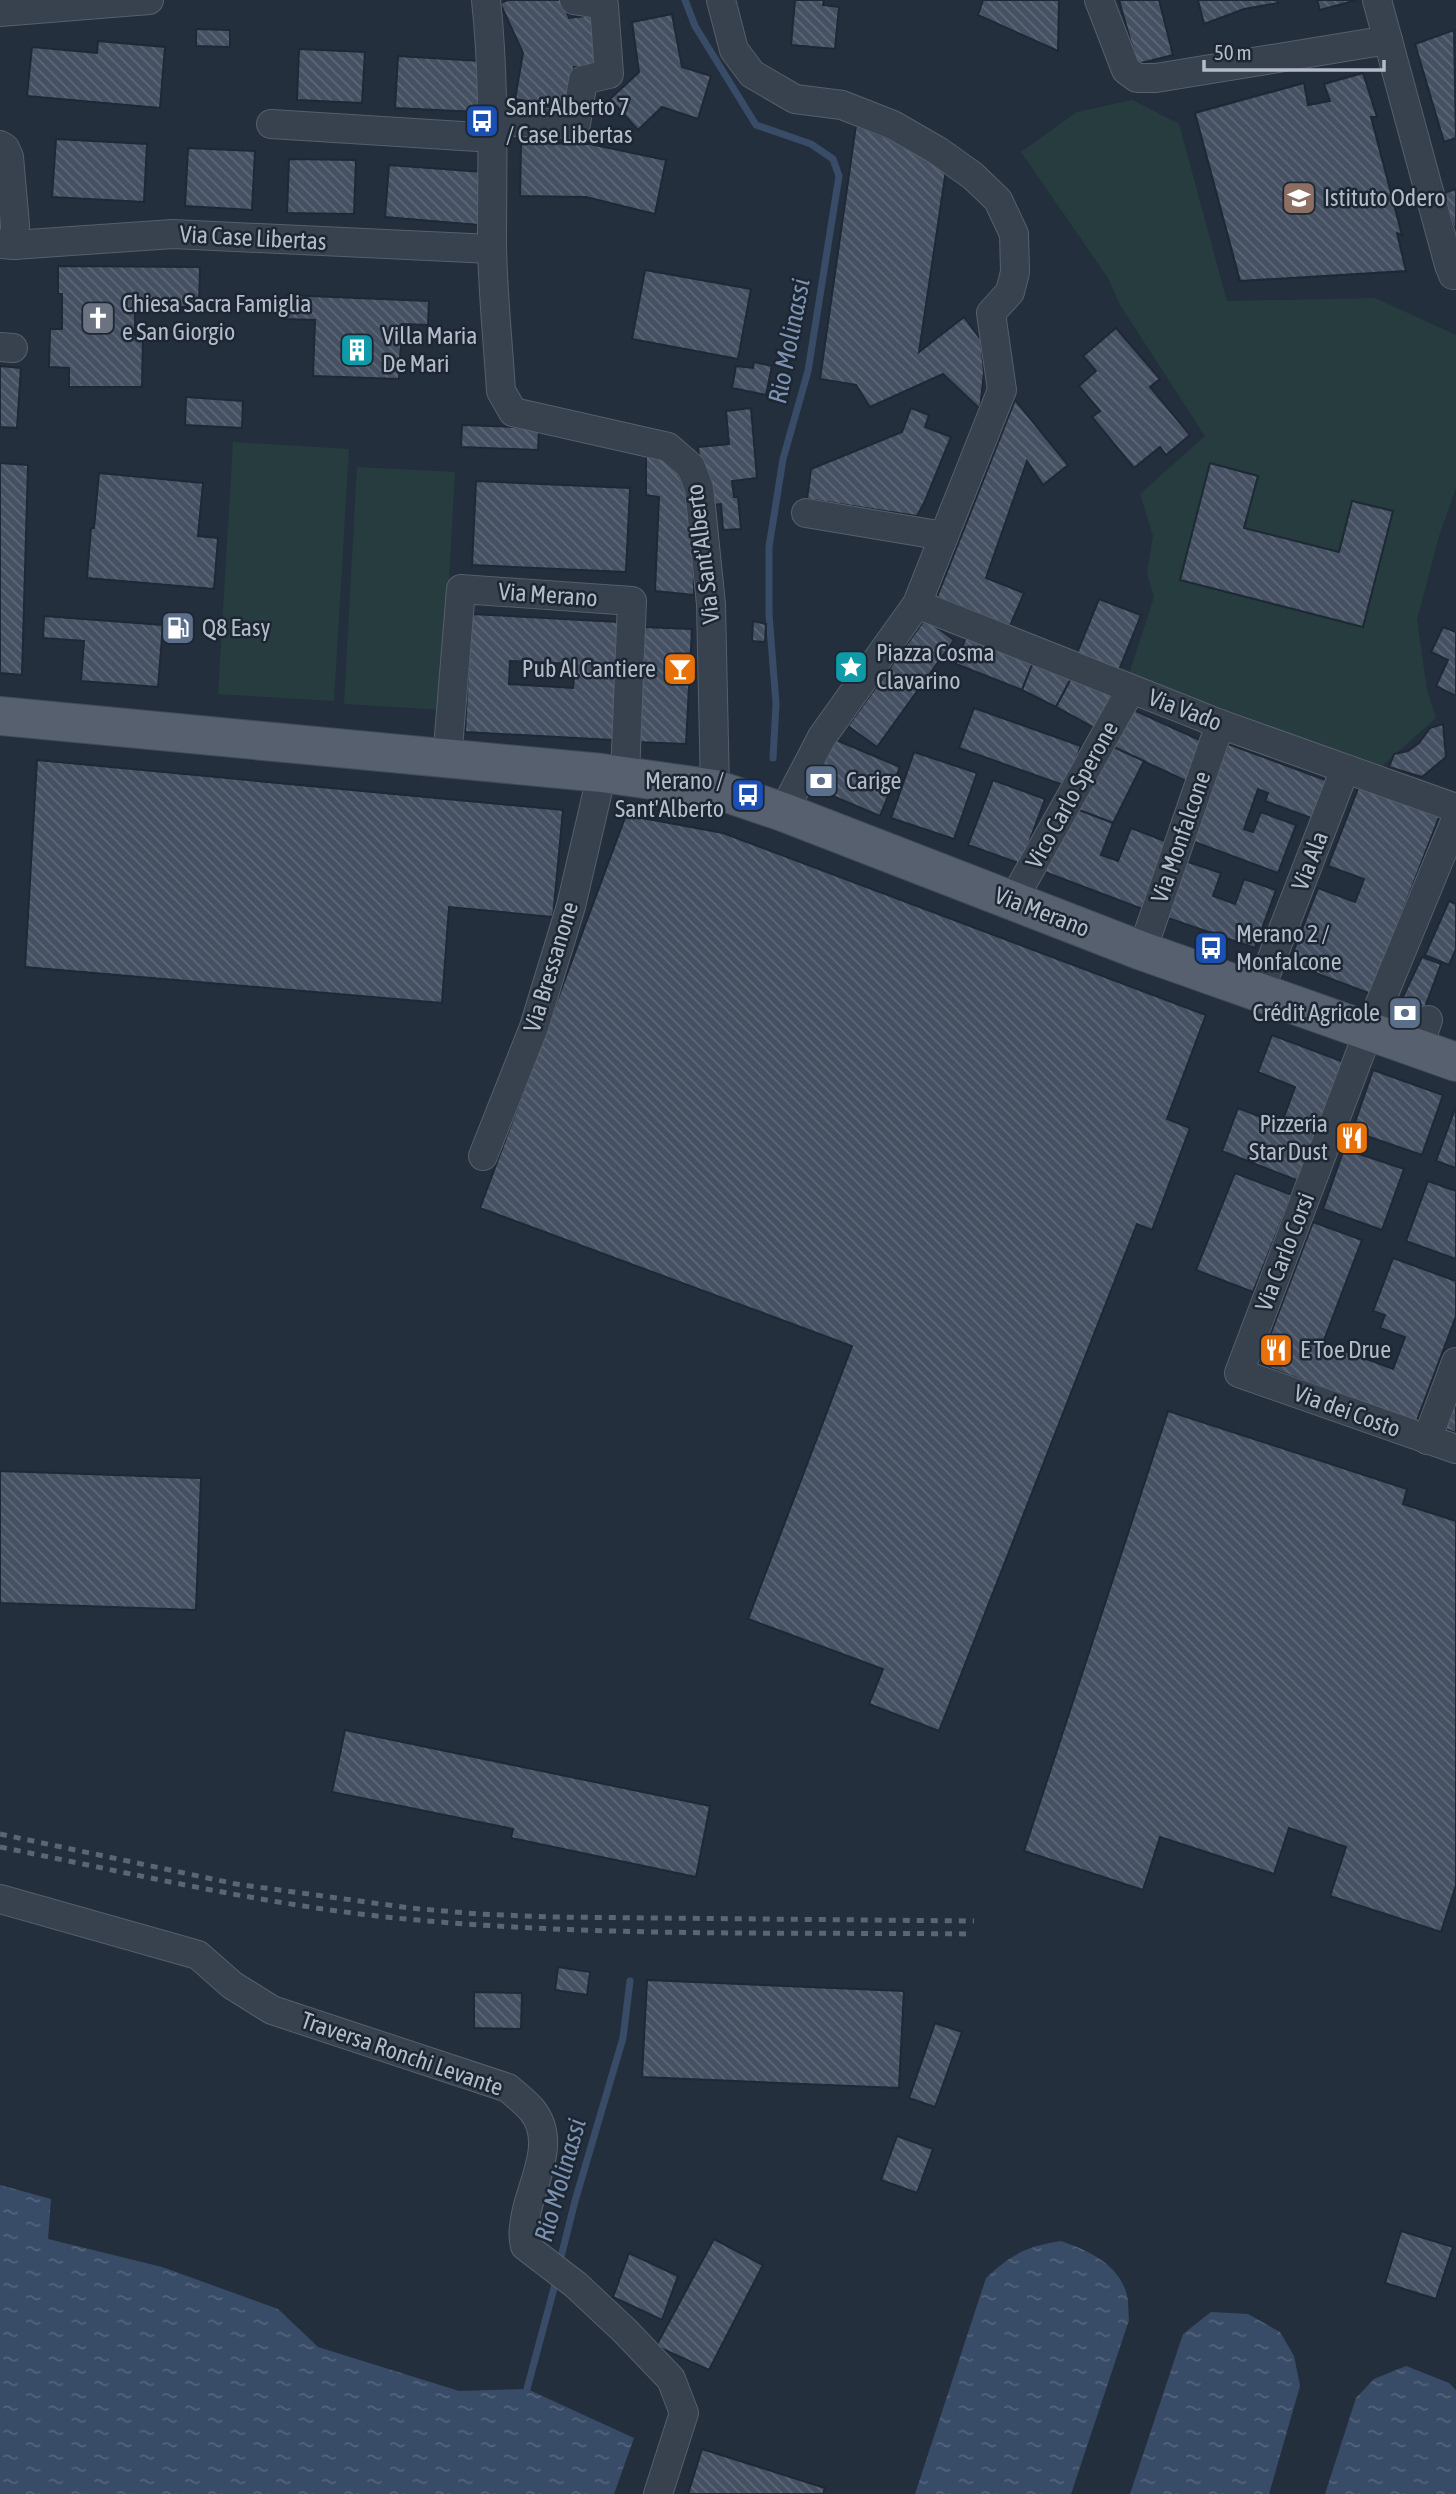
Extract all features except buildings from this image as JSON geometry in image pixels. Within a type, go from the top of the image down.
[{"type":"main road","name":"Via Merano","points":[[0,716],[614,774],[715,789],[783,812],[1142,951],[1259,992],[1369,1030],[1423,1034],[1456,1062]]},
{"type":"street","points":[[15,7],[149,0]]},
{"type":"street","name":"Via Sant'Alberto","points":[[486,0],[491,44],[494,130],[492,249],[501,391],[513,412],[668,447],[691,467],[699,488],[711,604],[715,789]]},
{"type":"street","points":[[271,124],[494,130],[576,124],[583,80],[609,74],[604,5],[574,0]]},
{"type":"street","points":[[721,0],[734,50],[752,74],[795,99],[842,105],[893,125],[938,151],[973,176],[998,200],[1014,234],[1015,272],[1010,292],[991,313],[1002,390],[917,604],[822,737],[783,812]]},
{"type":"street","points":[[1099,0],[1126,70],[1137,78],[1166,76],[1388,40]]},
{"type":"street","points":[[1378,0],[1449,265],[1453,275],[1456,274]]},
{"type":"street","points":[[0,145],[5,148],[9,157],[15,225],[7,245]]},
{"type":"street","name":"Via Case Libertas","points":[[7,245],[173,234],[492,249]]},
{"type":"street","points":[[806,513],[943,536]]},
{"type":"street","name":"Via Merano","points":[[447,760],[461,589],[632,601],[614,774]]},
{"type":"street","name":"Via Vado","points":[[917,604],[1220,724],[1456,808]]},
{"type":"street","name":"Vico Carlo Sperone","points":[[1012,902],[1131,689]]},
{"type":"street","name":"Via Monfalcone","points":[[1142,951],[1220,724]]},
{"type":"street","name":"Via Ala","points":[[1259,992],[1345,768]]},
{"type":"street","name":"Via Bressanone","points":[[483,1156],[534,1027],[614,774]]},
{"type":"street","name":"Via Carlo Corsi","points":[[1239,1373],[1369,1030],[1456,819]]},
{"type":"street","points":[[1427,1440],[1456,1362]]},
{"type":"street","name":"Via dei Costo","points":[[1239,1373],[1456,1449]]},
{"type":"street","name":"Traversa Ronchi Levante","points":[[0,1899],[198,1955],[232,1985],[272,2010],[508,2088],[532,2111],[543,2131],[544,2149],[522,2235],[525,2246],[576,2286],[635,2341],[671,2379],[684,2413],[658,2494]]},
{"type":"green space","points":[[1132,100],[1179,124],[1227,301],[1375,298],[1456,335],[1456,488],[1439,536],[1417,620],[1427,690],[1436,718],[1381,767],[1129,674],[1154,597],[1147,573],[1153,536],[1140,494],[1205,436],[1120,305],[1108,278],[1021,152],[1077,112]]},
{"type":"green space","points":[[233,442],[349,449],[334,701],[218,694]]},
{"type":"green space","points":[[357,467],[455,472],[442,710],[344,704]]},
{"type":"water","points":[[0,2185],[51,2199],[48,2239],[162,2267],[278,2309],[318,2347],[459,2391],[527,2389],[634,2438],[614,2494],[0,2494]]},
{"type":"water","points":[[1061,2241],[1091,2253],[1116,2273],[1127,2295],[1129,2320],[1071,2494],[915,2494],[986,2278],[1020,2253]]},
{"type":"water","points":[[1211,2312],[1248,2314],[1280,2332],[1294,2356],[1300,2386],[1269,2494],[1130,2494],[1183,2334]]},
{"type":"water","points":[[1406,2366],[1449,2383],[1456,2390],[1456,2494],[1325,2494],[1356,2398],[1374,2379]]},
{"type":"waterway","name":"Rio Molinassi","points":[[685,0],[695,26],[756,125],[811,144],[833,159],[839,176],[808,371],[783,459],[769,547],[769,614],[776,704],[773,758]]},
{"type":"waterway","name":"Rio Molinassi","points":[[559,2265],[623,2038],[630,1981]]},
{"type":"waterway","name":"Rio Molinassi","points":[[527,2389],[557,2277]]},
{"type":"railway","points":[[0,1834],[236,1884],[410,1908],[551,1917],[974,1921]]},
{"type":"railway","points":[[0,1847],[253,1898],[406,1919],[618,1931],[973,1934]]},
{"type":"place","name":"Sant'Alberto 7 / Case Libertas","points":[[482,121]]},
{"type":"place","name":"Istituto Odero","points":[[1299,198]]},
{"type":"place","name":"Chiesa Sacra Famiglia e San Giorgio","points":[[98,318]]},
{"type":"place","name":"Villa Maria De Mari","points":[[357,350]]},
{"type":"place","name":"Q8 Easy","points":[[178,628]]},
{"type":"place","name":"Piazza Cosma Clavarino","points":[[851,667]]},
{"type":"place","name":"Pub Al Cantiere","points":[[680,669]]},
{"type":"place","name":"Carige","points":[[821,781]]},
{"type":"place","name":"Merano / Sant'Alberto","points":[[748,795]]},
{"type":"place","name":"Merano 2 / Monfalcone","points":[[1211,948]]},
{"type":"place","name":"Crédit Agricole","points":[[1405,1013]]},
{"type":"place","name":"Pizzeria Star Dust","points":[[1352,1138]]},
{"type":"place","name":"E Toe Drue","points":[[1276,1350]]}]
